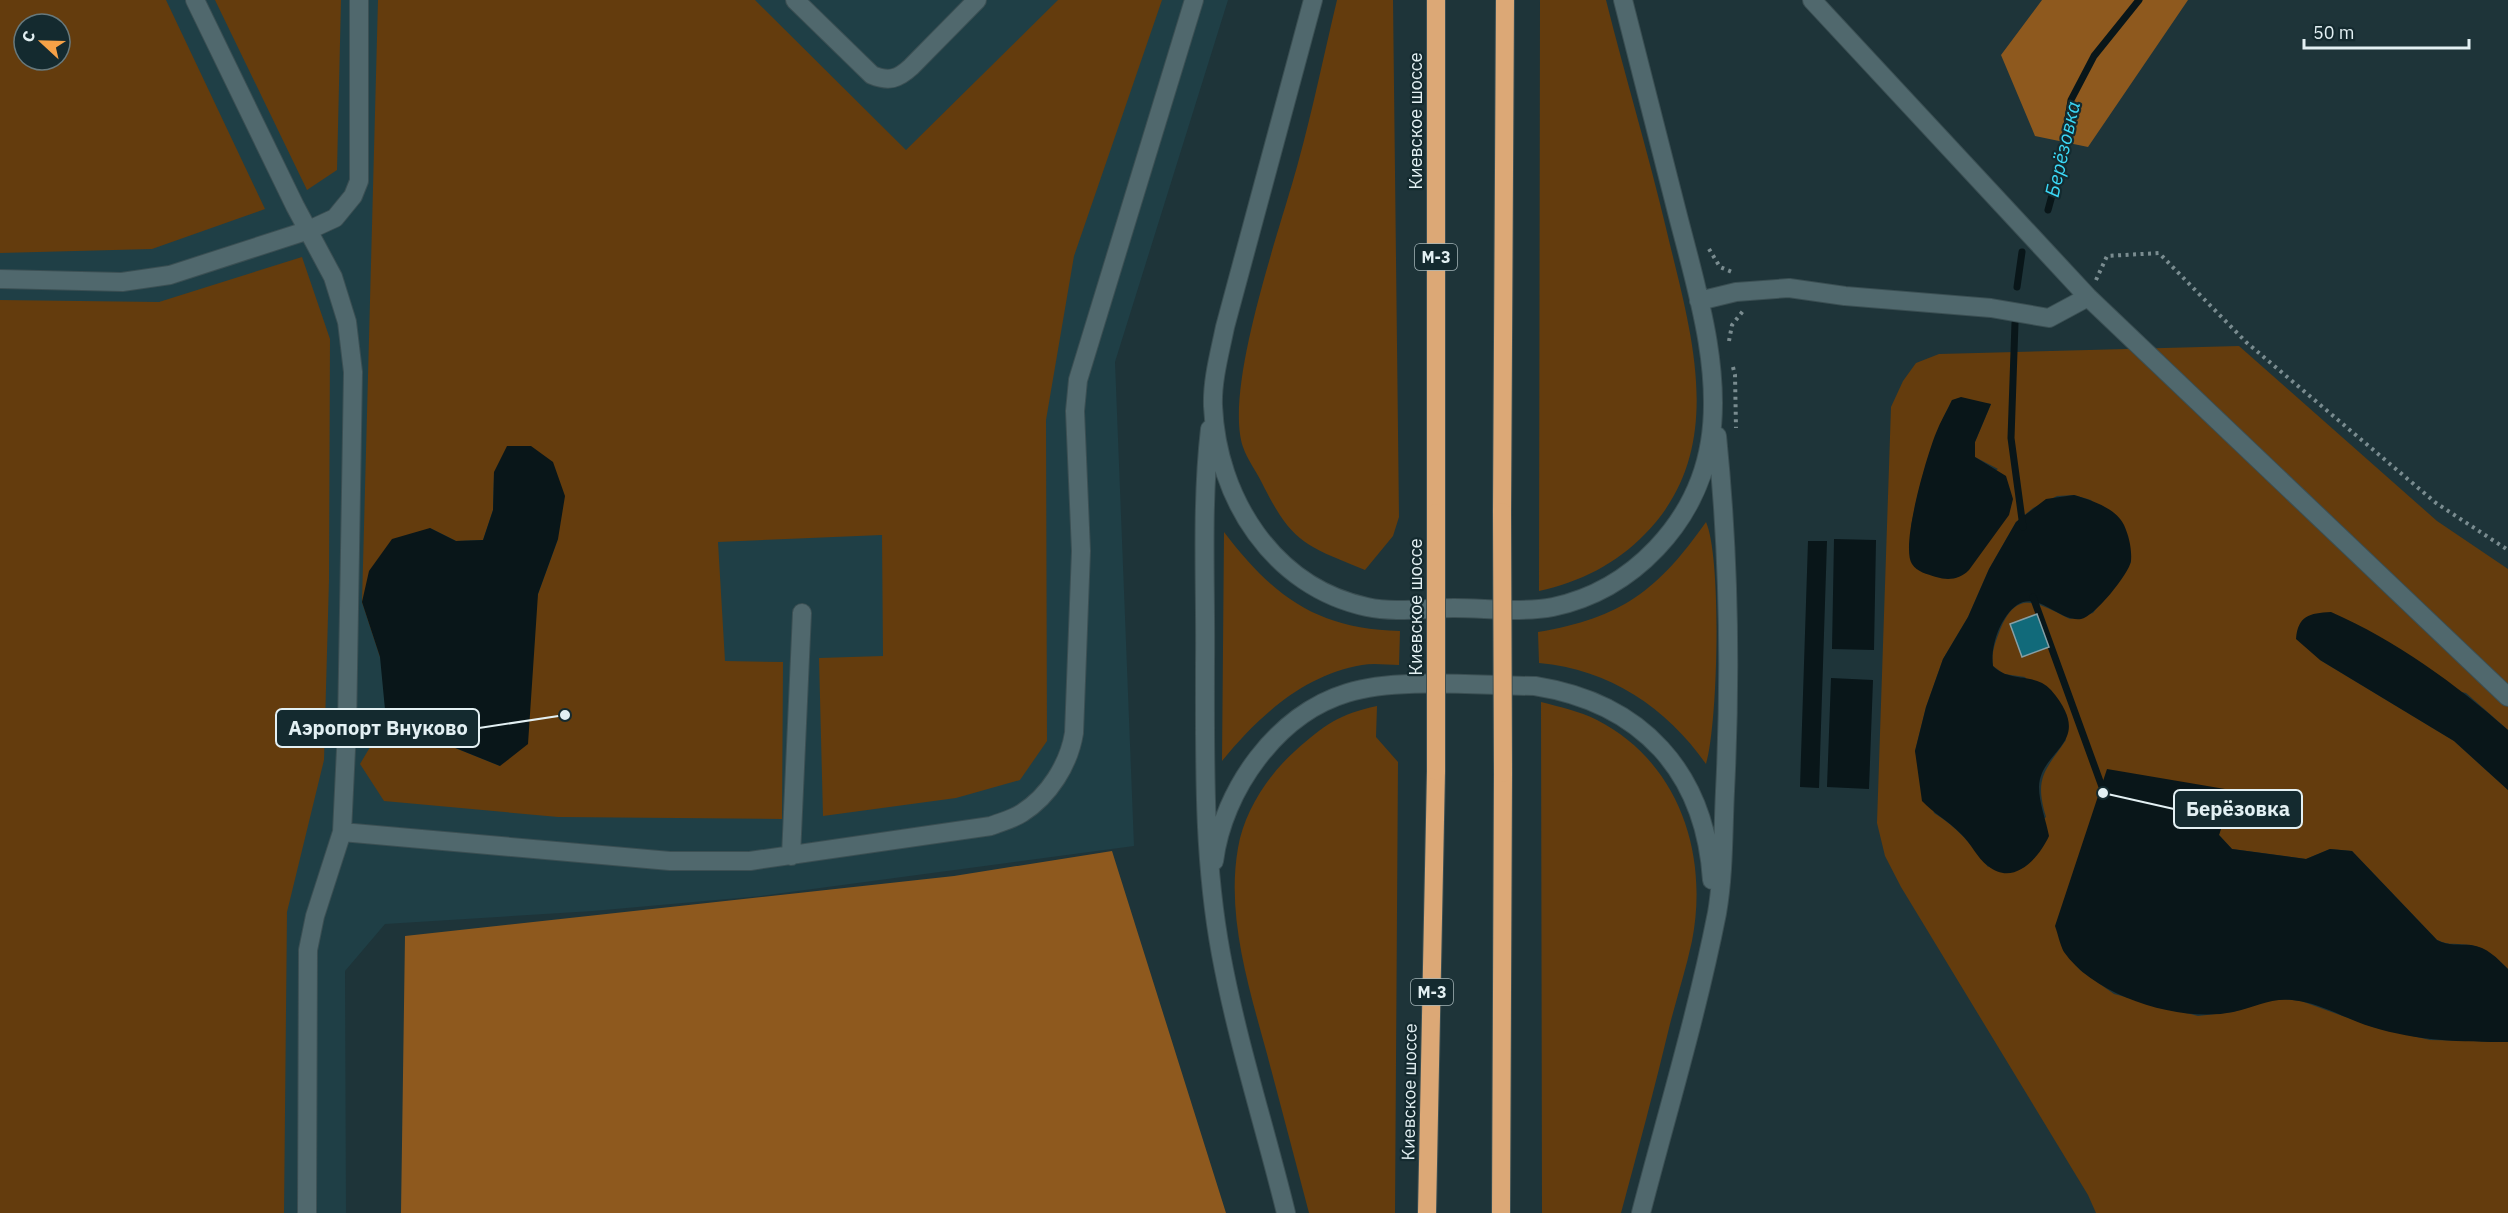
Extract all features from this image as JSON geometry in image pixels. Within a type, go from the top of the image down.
[{"type":"highway","name":"Киевское шоссе","points":[[1427,1213],[1436,771],[1436,0]]},
{"type":"highway","points":[[1502,1213],[1505,0]]},
{"type":"street","points":[[195,0],[333,277],[347,322],[353,372],[347,717],[342,832],[315,916],[308,950],[307,1213]]},
{"type":"street","points":[[0,279],[122,282],[170,275],[309,230],[334,218],[353,196],[359,181],[360,0]]},
{"type":"street","points":[[795,0],[872,75],[887,80],[900,77],[977,0]]},
{"type":"street","points":[[342,832],[670,861],[750,861],[991,826],[1022,813],[1057,776],[1067,759],[1074,733],[1081,551],[1075,428],[1078,380],[1194,0]]},
{"type":"street","points":[[1286,1213],[1225,972],[1207,855],[1204,787],[1205,482],[1225,327],[1313,0]]},
{"type":"street","points":[[1623,0],[1699,301],[1714,402],[1725,529],[1730,682],[1722,871],[1717,912],[1641,1213]]},
{"type":"street","points":[[1812,0],[2088,297],[2508,697]]},
{"type":"street","points":[[1699,301],[1761,290],[1789,288],[1845,296],[1991,308],[2049,318],[2088,297]]},
{"type":"street","points":[[1213,406],[1224,470],[1241,512],[1272,555],[1309,582],[1338,597],[1367,607],[1542,608],[1576,600],[1610,584],[1644,560],[1668,536],[1688,507],[1700,482],[1709,446],[1714,402]]},
{"type":"street","points":[[791,856],[802,613]]},
{"type":"street","points":[[1212,889],[1221,826],[1250,769],[1263,752],[1295,721],[1322,704],[1348,692],[1384,686],[1535,687],[1570,693],[1608,709],[1656,742],[1682,774],[1700,811],[1710,852],[1712,880],[1705,962]]},
{"type":"path","points":[[1707,242],[1713,260],[1719,267],[1751,281],[1761,290]]},
{"type":"path","points":[[2088,297],[2107,256],[2159,253],[2246,342],[2436,503],[2508,550]]},
{"type":"shaded area","points":[[0,0],[1228,0],[1115,362],[1134,846],[761,896],[593,911],[385,924],[345,971],[346,1213],[0,1213]]},
{"type":"shaded area","points":[[0,0],[166,0],[265,209],[152,249],[0,253]]},
{"type":"shaded area","points":[[215,0],[341,0],[337,170],[307,190]]},
{"type":"shaded area","points":[[378,0],[755,0],[906,150],[1058,0],[1162,0],[1074,256],[1046,420],[1047,741],[1020,780],[956,798],[823,816],[819,658],[883,656],[882,535],[718,542],[725,661],[783,662],[782,819],[558,817],[384,801],[360,764],[386,720],[500,766],[538,594],[558,539],[494,472],[493,510],[483,540],[456,541],[430,528],[380,657],[362,602]]},
{"type":"shaded area","points":[[1337,0],[1393,0],[1399,517],[1393,536],[1365,570],[1314,547],[1292,530],[1282,518],[1247,456],[1243,447],[1239,420],[1247,348],[1314,102]]},
{"type":"shaded area","points":[[1540,0],[1606,0],[1685,307],[1696,387],[1695,426],[1688,464],[1671,500],[1645,534],[1610,563],[1597,570],[1569,583],[1539,591]]},
{"type":"shaded area","points":[[2042,0],[2188,0],[2088,147],[2035,136],[2001,55]]},
{"type":"shaded area","points":[[302,257],[330,339],[329,580],[324,760],[287,912],[284,1213],[0,1213],[0,300],[159,302]]},
{"type":"shaded area","points":[[2239,346],[2437,521],[2508,569],[2508,730],[2466,693],[2320,660],[2454,741],[2508,790],[2508,969],[2487,951],[2471,945],[2450,944],[2437,940],[2352,851],[2330,849],[2306,859],[2232,849],[2219,835],[2220,827],[2063,950],[2080,970],[2114,994],[2198,1016],[2233,1012],[2277,998],[2301,1001],[2373,1027],[2430,1040],[2508,1042],[2508,1213],[2096,1213],[2088,1195],[1901,887],[1885,856],[1877,823],[1891,407],[1903,381],[1916,363],[1939,354]],"holes":[[[1952,400],[1991,404],[1975,442],[1975,457],[1998,469],[1911,526],[1927,461]],[[2074,495],[2091,500],[2131,562],[2093,613],[2070,619],[2039,605],[2021,604],[2014,608],[2000,630],[1993,652],[1993,666],[2004,674],[2025,677],[2066,740],[2044,775],[2041,792],[2046,817],[1988,867],[1964,837],[1934,813],[1915,751],[1926,707],[1943,659],[1968,617],[1989,569],[2016,522],[2033,508],[2057,496]],[[2037,615],[2049,647],[2022,657],[2011,624]]]},
{"type":"shaded area","points":[[1961,397],[1991,404],[1975,442],[1975,457],[2006,476],[2013,499],[2009,515],[1969,570],[1958,577],[1945,579],[1926,574],[1914,567],[1909,554],[1909,539],[1921,479],[1932,444],[1952,400]]},
{"type":"shaded area","points":[[507,446],[531,446],[553,462],[565,496],[558,539],[538,594],[528,744],[500,766],[386,720],[380,657],[362,602],[369,571],[392,539],[430,528],[456,541],[483,540],[493,510],[494,472]]},
{"type":"shaded area","points":[[2074,495],[2109,509],[2120,519],[2129,538],[2131,561],[2110,594],[2094,611],[2081,619],[2065,616],[2041,604],[2025,602],[2011,610],[2001,625],[1993,650],[1993,666],[2007,674],[2045,684],[2064,708],[2069,722],[2068,734],[2048,763],[2039,787],[2049,836],[2039,853],[2024,867],[2016,872],[1998,872],[1984,863],[1956,829],[1922,801],[1915,751],[1926,707],[1943,659],[1968,617],[1989,569],[2016,522],[2046,499]]},
{"type":"shaded area","points":[[1706,522],[1711,541],[1714,570],[1716,642],[1713,715],[1706,764],[1673,725],[1634,695],[1589,673],[1539,663],[1538,632],[1593,618],[1636,597],[1671,566]]},
{"type":"shaded area","points":[[1224,532],[1260,574],[1299,605],[1320,616],[1344,624],[1400,631],[1399,665],[1362,665],[1341,670],[1301,688],[1267,714],[1222,761]]},
{"type":"shaded area","points":[[1834,539],[1876,540],[1874,650],[1832,649]]},
{"type":"shaded area","points":[[1808,541],[1827,541],[1819,788],[1800,787]]},
{"type":"shaded area","points":[[2331,612],[2355,623],[2424,664],[2508,730],[2508,790],[2454,741],[2320,660],[2296,639],[2299,625],[2306,617]]},
{"type":"shaded area","points":[[1831,678],[1873,680],[1869,789],[1827,787]]},
{"type":"shaded area","points":[[1541,702],[1597,720],[1625,738],[1649,760],[1668,785],[1682,814],[1691,844],[1696,876],[1696,908],[1692,941],[1621,1213],[1542,1213]]},
{"type":"shaded area","points":[[1377,706],[1376,737],[1398,762],[1395,1213],[1309,1213],[1241,952],[1235,900],[1238,848],[1246,821],[1259,795],[1285,761],[1315,734],[1333,722],[1352,713]]},
{"type":"shaded area","points":[[2107,769],[2225,789],[2231,795],[2231,800],[2219,835],[2232,849],[2306,859],[2330,849],[2352,851],[2437,940],[2482,948],[2508,969],[2508,1042],[2457,1041],[2389,1032],[2318,1006],[2289,1000],[2273,1001],[2233,1012],[2189,1014],[2141,1003],[2117,994],[2096,982],[2078,968],[2064,952],[2055,926]]},
{"type":"shaded area","points":[[1112,851],[1226,1213],[401,1213],[405,936],[954,876]]},
{"type":"building","points":[[2037,614],[2049,647],[2022,657],[2010,624]]},
{"type":"waterway","name":"Берёзовка","points":[[2048,210],[2062,159],[2071,100],[2094,56],[2139,0]]},
{"type":"waterway","points":[[2017,287],[2022,252]]},
{"type":"waterway","name":"Берёзовка","points":[[2015,323],[2011,438],[2023,527]]},
{"type":"waterway","name":"Берёзовка","points":[[2033,597],[2105,795]]},
{"type":"place","name":"Аэропорт Внуково","points":[[565,715]]},
{"type":"place","name":"Берёзовка","points":[[2103,793]]}]
